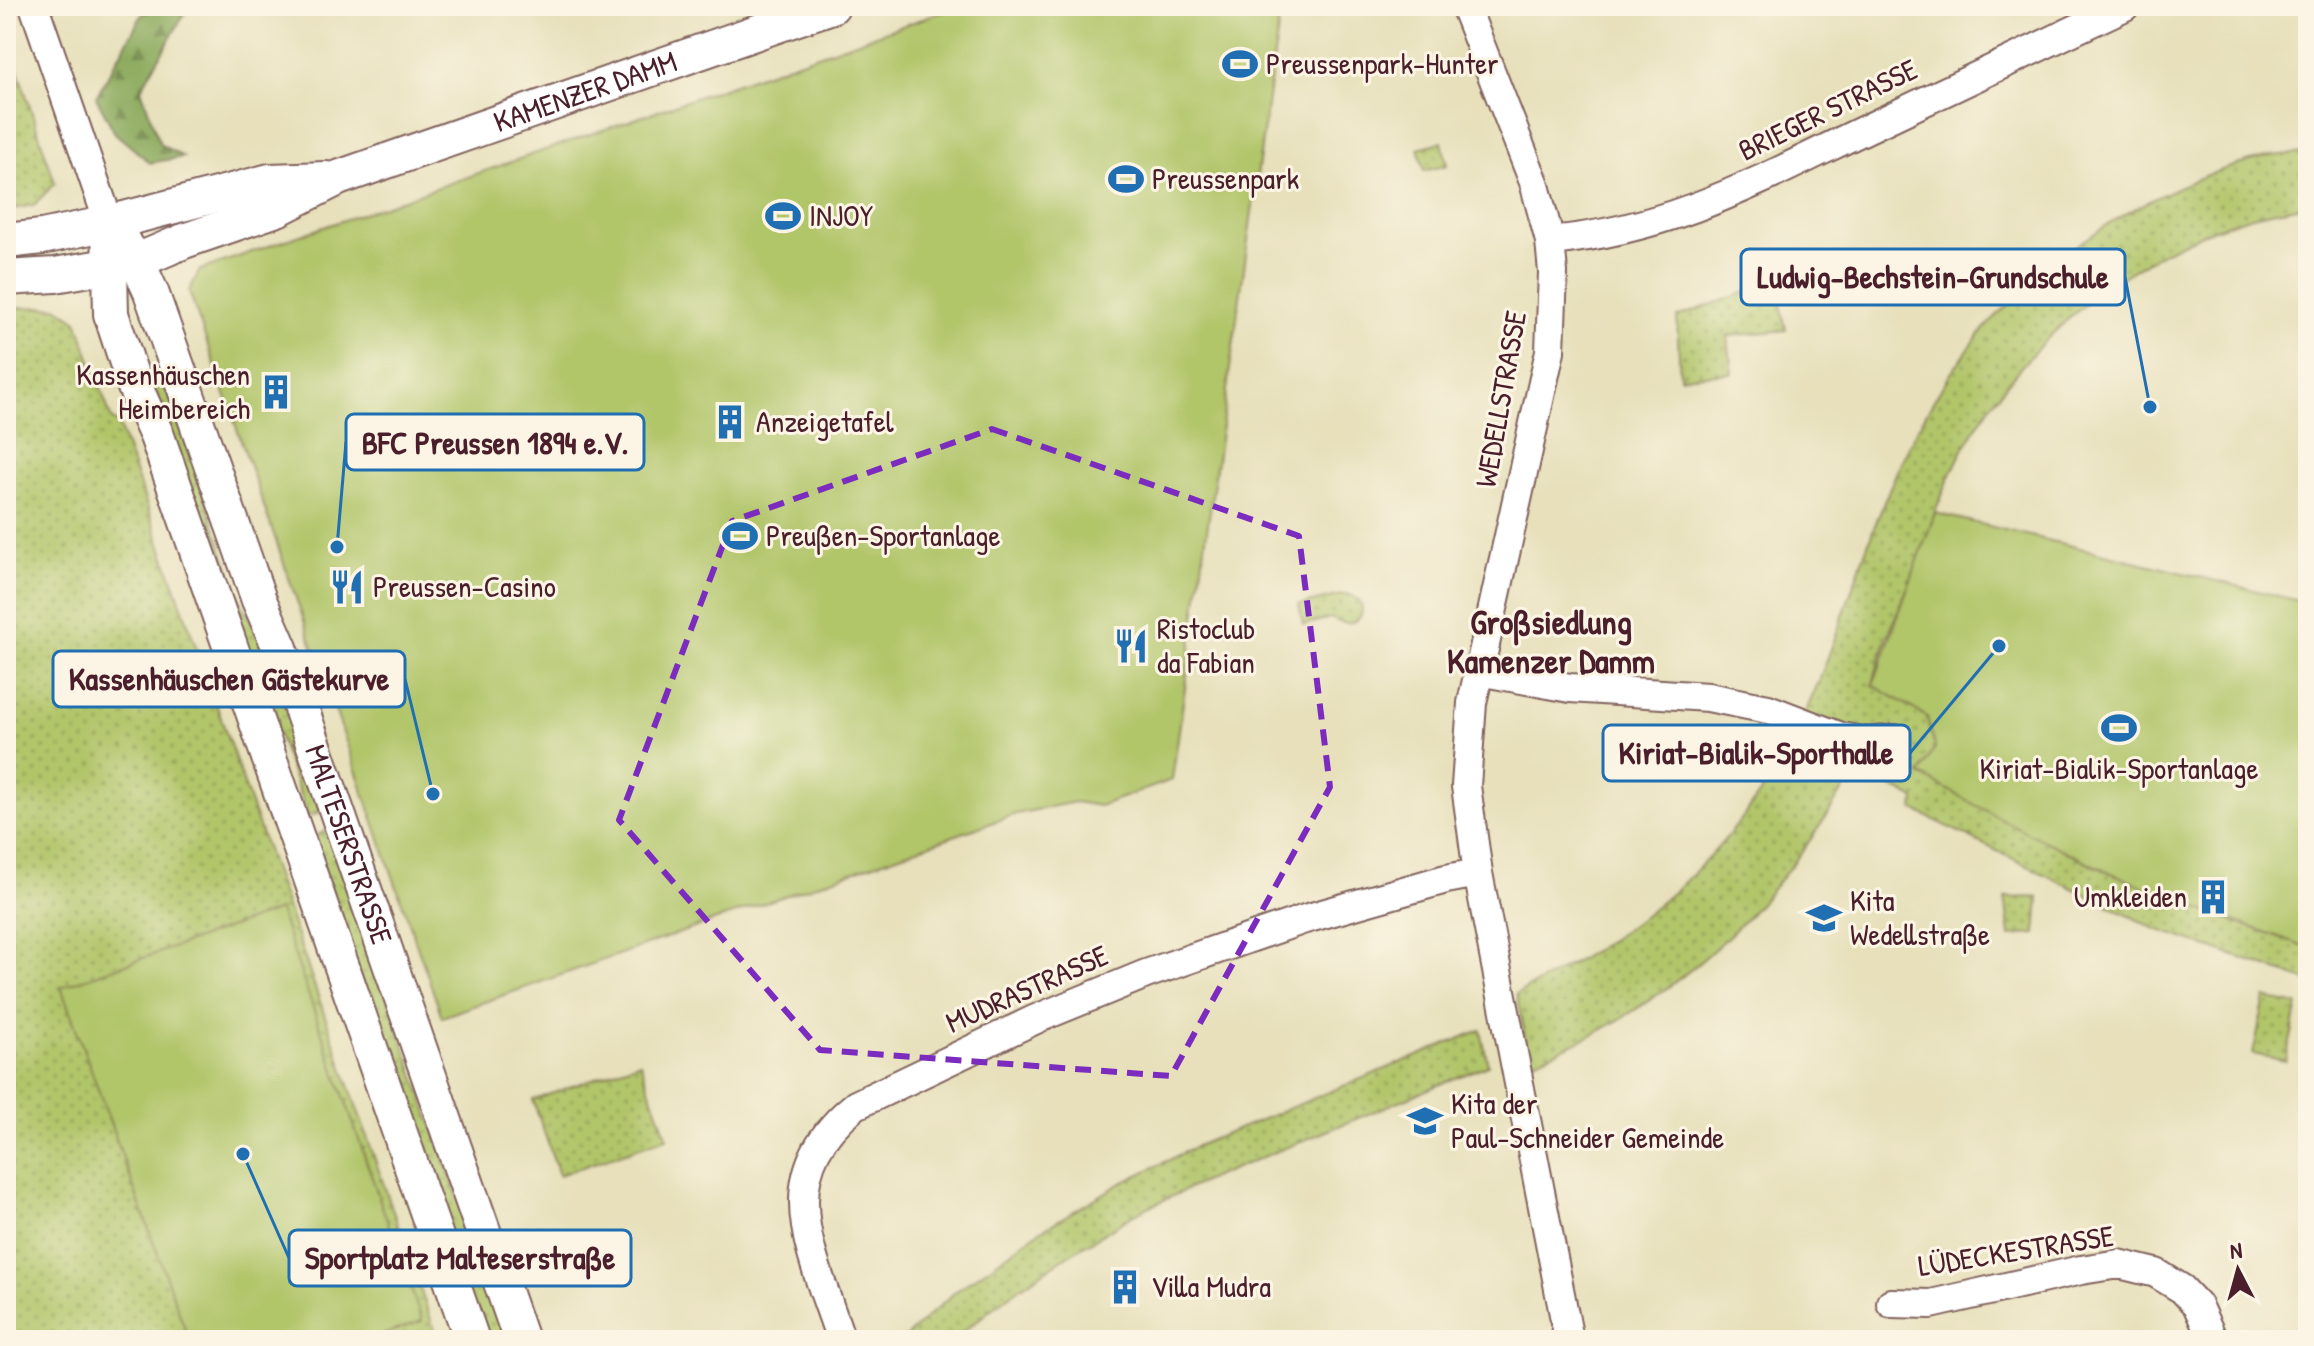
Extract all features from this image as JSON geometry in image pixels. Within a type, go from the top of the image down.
[{"type":"main road","name":"KAMENZER DAMM","points":[[6,278],[55,275],[124,264],[277,209],[338,178],[832,6]]},
{"type":"main road","name":"KAMENZER DAMM","points":[[6,241],[109,223],[270,181],[338,178]]},
{"type":"main road","name":"MALTESERSTRASSE","points":[[109,223],[124,264],[151,292],[259,600],[280,648],[521,1340]]},
{"type":"main road","name":"MALTESERSTRASSE","points":[[124,264],[111,314],[135,387],[157,436],[472,1340]]},
{"type":"main road","points":[[295,832],[339,816]]},
{"type":"street","name":"MALTESERSTRASSE","points":[[34,6],[109,223]]},
{"type":"street","name":"WEDELLSTRASSE","points":[[1465,6],[1534,182],[1550,241],[1553,306],[1550,351],[1472,703],[1466,786],[1478,873],[1569,1340]]},
{"type":"street","name":"BRIEGER STRASSE","points":[[1550,241],[1579,239],[1632,228],[1697,208],[2125,6]]},
{"type":"street","points":[[1479,671],[1570,688],[1708,697],[1768,709],[1841,737],[1867,742],[1895,739]]},
{"type":"street","name":"MUDRASTRASSE","points":[[841,1340],[808,1241],[802,1209],[805,1180],[815,1151],[837,1120],[856,1105],[1036,1019],[1146,974],[1305,919],[1446,879],[1478,873]]},
{"type":"street","name":"LÜDECKESTRASSE","points":[[1891,1303],[1931,1304],[2119,1264],[2147,1269],[2182,1289],[2197,1305],[2213,1340]]},
{"type":"highlighted area","points":[[992,429],[1299,536],[1330,787],[1171,1076],[820,1050],[619,820],[732,521]]},
{"type":"green space","points":[[147,6],[189,6],[141,89],[160,144],[183,157],[150,163],[115,133],[96,97]]},
{"type":"green space","name":"Preußen-Sportanlage","points":[[959,6],[1281,6],[1172,780],[1099,806],[1075,802],[1016,814],[442,1017],[189,291],[200,270]]},
{"type":"green space","points":[[6,34],[55,183],[34,205],[6,210]]},
{"type":"green space","points":[[1442,142],[1447,165],[1424,171],[1418,148]]},
{"type":"green space","points":[[2308,153],[2308,205],[2249,217],[2162,253],[2084,305],[2018,371],[1989,408],[1950,476],[1886,640],[1873,685],[1927,717],[1935,748],[1920,775],[2095,866],[2207,912],[2308,947],[2308,981],[2156,929],[1914,810],[1915,799],[1856,768],[1778,883],[1716,948],[1644,1004],[1594,1034],[1530,1063],[1516,994],[1592,952],[1660,903],[1720,845],[1772,775],[1810,703],[1879,513],[1904,457],[1943,385],[1983,330],[2068,252],[2163,194],[2231,167],[2271,156]]},
{"type":"green space","points":[[1777,281],[1786,330],[1728,336],[1732,373],[1680,377],[1677,317]]},
{"type":"green space","points":[[57,307],[77,321],[112,420],[118,423],[438,1340],[6,1340],[6,308]]},
{"type":"green space","points":[[157,374],[164,380],[240,600],[265,647],[321,812],[308,817],[165,421],[152,378]]},
{"type":"green space","name":"Kiriat-Bialik-Sportanlage","points":[[1935,513],[2308,603],[2308,947],[2118,876],[2026,832],[1920,774],[1935,748],[1927,717],[1873,685]]},
{"type":"green space","points":[[1346,594],[1360,603],[1361,615],[1357,620],[1341,623],[1331,618],[1303,625],[1299,605]]},
{"type":"green space","points":[[328,830],[508,1340],[484,1340],[312,838]]},
{"type":"green space","points":[[2039,897],[2036,934],[2010,936],[2005,898]]},
{"type":"green space","points":[[279,910],[422,1321],[368,1340],[189,1340],[61,987]]},
{"type":"green space","points":[[2265,998],[2298,1005],[2286,1061],[2253,1054]]},
{"type":"green space","points":[[1481,1030],[1488,1065],[1214,1177],[1142,1210],[1005,1298],[953,1340],[902,1340],[956,1291],[1040,1231],[1120,1184],[1199,1145]]},
{"type":"green space","points":[[640,1062],[667,1138],[559,1175],[533,1100]]},
{"type":"place","name":"Preussenpark-Hunter","points":[[1240,64]]},
{"type":"place","name":"Preussenpark","points":[[1126,179]]},
{"type":"place","name":"INJOY","points":[[783,216]]},
{"type":"place","name":"Kassenhäuschen Heimbereich","points":[[276,392]]},
{"type":"place","name":"Ludwig-Bechstein-Grundschule","points":[[2150,407]]},
{"type":"place","name":"Anzeigetafel","points":[[730,422]]},
{"type":"place","name":"Preußen-Sportanlage","points":[[740,536]]},
{"type":"place","name":"BFC Preussen 1894 e.V.","points":[[337,547]]},
{"type":"place","name":"Preussen-Casino","points":[[347,587]]},
{"type":"place","name":"Ristoclub da Fabian","points":[[1131,646]]},
{"type":"place","name":"Kiriat-Bialik-Sporthalle","points":[[1999,646]]},
{"type":"place","name":"Kiriat-Bialik-Sportanlage","points":[[2119,728]]},
{"type":"place","name":"Kassenhäuschen Gästekurve","points":[[433,794]]},
{"type":"place","name":"Umkleiden","points":[[2213,897]]},
{"type":"place","name":"Kita Wedellstraße","points":[[1824,918]]},
{"type":"place","name":"Kita der Paul-Schneider Gemeinde","points":[[1425,1121]]},
{"type":"place","name":"Sportplatz Malteserstraße","points":[[243,1154]]},
{"type":"place","name":"Villa Mudra","points":[[1125,1287]]},
{"type":"district","name":"Großsiedlung Kamenzer Damm","points":[[1551,642]]}]
